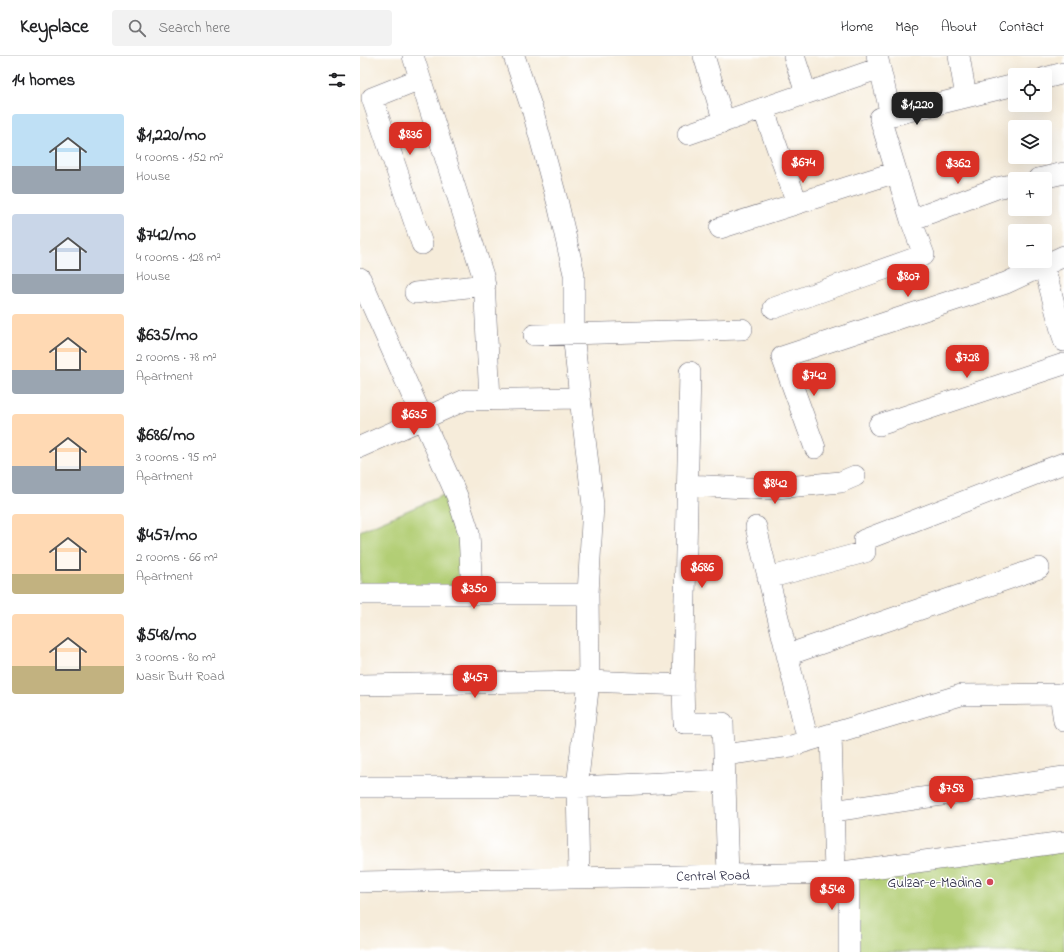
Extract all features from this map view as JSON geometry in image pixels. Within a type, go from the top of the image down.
[{"type":"street","points":[[413,56],[484,279],[490,400]]},
{"type":"street","points":[[514,56],[533,112],[556,197],[574,274],[574,334],[593,505],[588,594],[589,681],[577,787],[579,878]]},
{"type":"street","points":[[704,56],[724,122]]},
{"type":"street","points":[[794,56],[806,93]]},
{"type":"street","points":[[959,56],[966,97]]},
{"type":"street","points":[[688,134],[806,93],[878,62],[891,115]]},
{"type":"street","points":[[1052,76],[1064,73]]},
{"type":"street","points":[[420,79],[372,98],[422,244]]},
{"type":"street","points":[[774,308],[924,255],[911,220],[880,118],[1008,87]]},
{"type":"street","points":[[763,108],[797,203]]},
{"type":"street","points":[[720,228],[896,172]]},
{"type":"street","points":[[1052,176],[1064,173]]},
{"type":"street","points":[[911,220],[997,188],[1008,186]]},
{"type":"street","points":[[1052,262],[1064,256]]},
{"type":"street","points":[[815,448],[782,357],[1006,283],[1040,268]]},
{"type":"street","points":[[1045,268],[1064,341]]},
{"type":"street","points":[[360,278],[458,496],[469,533],[472,594]]},
{"type":"street","points":[[415,294],[485,285]]},
{"type":"street","points":[[534,335],[742,329]]},
{"type":"street","points":[[880,426],[1064,364]]},
{"type":"street","points":[[690,372],[683,685],[684,723],[723,723],[728,875]]},
{"type":"street","points":[[360,448],[465,400],[580,398]]},
{"type":"street","points":[[768,578],[865,552],[864,540],[1064,462]]},
{"type":"street","points":[[688,485],[765,490],[841,482],[855,476]]},
{"type":"street","points":[[756,527],[808,741]]},
{"type":"street","points":[[787,656],[1039,568]]},
{"type":"street","points":[[360,594],[588,594]]},
{"type":"street","points":[[360,684],[589,681],[683,685]]},
{"type":"street","points":[[724,755],[791,746],[961,695],[1062,694],[1064,721]]},
{"type":"street","points":[[831,734],[833,811],[842,872],[849,952]]},
{"type":"street","points":[[833,811],[1064,777]]},
{"type":"street","points":[[360,787],[577,787],[725,780]]},
{"type":"street","name":"Central Road","points":[[360,882],[842,872],[1064,842]]},
{"type":"green space","points":[[455,490],[472,594],[360,594],[360,531]]},
{"type":"green space","points":[[1064,839],[1064,952],[849,952],[849,871]]},
{"type":"place","name":"Gulzar-e-Madina","points":[[990,882]]}]
